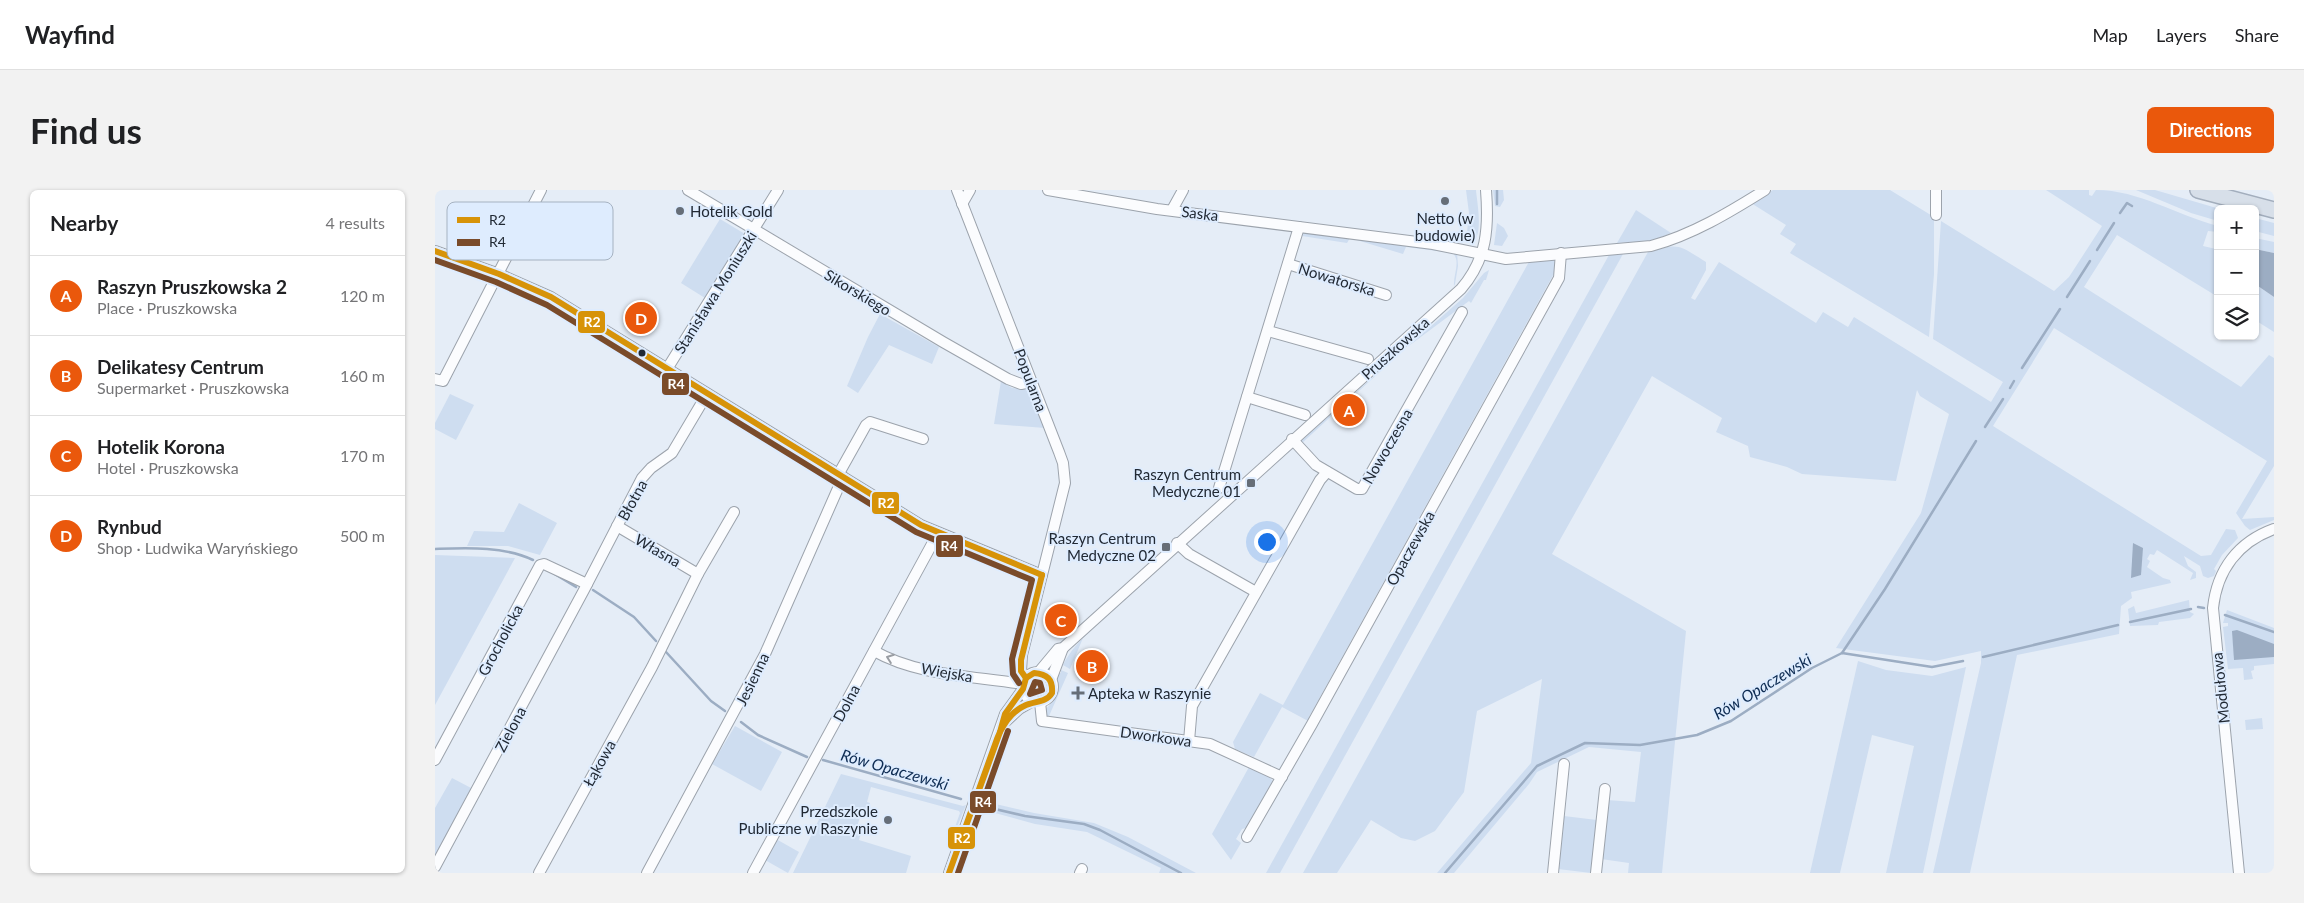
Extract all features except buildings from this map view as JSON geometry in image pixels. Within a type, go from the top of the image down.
[{"type":"highway","points":[[2198,190],[2274,210]]},
{"type":"street","points":[[535,202],[541,190]]},
{"type":"street","name":"Sikorskiego","points":[[688,190],[753,230],[1008,378],[1021,384],[1031,382]]},
{"type":"street","name":"Stanisława Moniuszki","points":[[667,369],[778,190]]},
{"type":"street","name":"Popularna","points":[[957,190],[1063,464],[1065,483],[1021,660],[1024,684]]},
{"type":"street","points":[[962,204],[970,190]]},
{"type":"street","name":"Saska","points":[[1047,190],[1172,210],[1433,244],[1482,255]]},
{"type":"street","points":[[1172,210],[1183,190]]},
{"type":"street","name":"Pruszkowska","points":[[1038,673],[1058,649],[1063,648],[1292,439],[1461,289],[1475,271],[1482,255],[1487,234],[1486,190]]},
{"type":"street","points":[[1482,255],[1506,259],[1647,247],[1679,236],[1737,208],[1765,190]]},
{"type":"street","points":[[1936,190],[1936,215]]},
{"type":"street","name":"Nowatorska","points":[[1219,488],[1299,226]]},
{"type":"street","points":[[435,251],[447,255]]},
{"type":"street","name":"Opaczewska","points":[[1247,838],[1283,777],[1559,278],[1561,253]]},
{"type":"street","points":[[460,260],[499,274],[563,304],[841,476],[938,533],[1042,575]]},
{"type":"street","points":[[439,380],[506,260]]},
{"type":"street","name":"Nowatorska","points":[[1288,264],[1386,294]]},
{"type":"street","name":"Nowoczesna","points":[[1327,472],[1357,489],[1364,488],[1462,312]]},
{"type":"street","points":[[1268,331],[1368,360]]},
{"type":"street","name":"Błotna","points":[[586,587],[642,478],[651,468],[672,453],[707,394]]},
{"type":"street","points":[[1247,397],[1305,415]]},
{"type":"street","name":"Jesienna","points":[[647,873],[765,654],[841,476],[866,426],[870,422],[923,439]]},
{"type":"street","points":[[1189,741],[1192,706],[1256,592],[1327,472],[1313,463],[1292,439]]},
{"type":"street","name":"Własna","points":[[659,653],[698,574],[733,512]]},
{"type":"street","name":"Własna","points":[[617,526],[698,574]]},
{"type":"street","name":"Modułowa","points":[[2239,873],[2213,608],[2220,576],[2229,561],[2247,542],[2274,529]]},
{"type":"street","name":"Dolna","points":[[753,873],[938,533]]},
{"type":"street","points":[[1177,543],[1189,554],[1256,592]]},
{"type":"street","name":"Grocholicka","points":[[435,760],[540,565],[544,564],[586,587]]},
{"type":"street","name":"Zielona","points":[[435,867],[586,587]]},
{"type":"street","name":"Pruszkowska","points":[[1051,680],[1063,648]]},
{"type":"street","name":"Wiejska","points":[[874,651],[910,666],[1024,684]]},
{"type":"street","name":"Łąkowa","points":[[539,873],[659,653]]},
{"type":"street","points":[[949,873],[1005,714],[1024,684],[1038,673],[1047,676],[1051,680],[1051,694],[1046,700],[1019,709],[1003,724]]},
{"type":"street","points":[[1024,684],[1026,697],[1036,702]]},
{"type":"street","name":"Dworkowa","points":[[1036,702],[1043,721],[1216,746],[1283,777]]},
{"type":"street","points":[[1553,873],[1565,764]]},
{"type":"street","points":[[1596,873],[1605,790]]},
{"type":"shaded area","points":[[1466,190],[1476,190],[1479,227],[1476,239],[1472,243],[1466,242],[1469,213]]},
{"type":"shaded area","points":[[1493,190],[1503,190],[1504,200],[1500,207],[1495,206]]},
{"type":"shaded area","points":[[1773,190],[1890,190],[1934,217],[1934,274],[1929,337],[1790,253],[1796,244],[1780,234],[1786,225],[1751,203]]},
{"type":"shaded area","points":[[2046,190],[2089,190],[2089,195],[2092,196],[2096,190],[2127,194],[2214,225],[2214,232],[2208,231],[2203,246],[2214,249],[2214,295],[2117,235],[2084,287],[2241,387],[2269,355],[2274,358],[2274,466],[2242,519],[2274,517],[2274,520],[2250,530],[2236,513],[2267,461],[2054,328],[1993,426],[2201,556],[2211,555],[2226,529],[2235,530],[2238,538],[2222,555],[2214,569],[2216,571],[2214,576],[2208,578],[2203,576],[2200,566],[2184,556],[2188,566],[2196,572],[2196,578],[2190,580],[2193,573],[2157,550],[2154,555],[2150,554],[2147,559],[2150,561],[2147,567],[2163,578],[2170,580],[2171,583],[2131,592],[2132,598],[2121,606],[2119,634],[2017,655],[1970,873],[1933,873],[1981,663],[1981,651],[1935,661],[1836,648],[1921,513],[1949,414],[1920,396],[1917,390],[1896,481],[1802,474],[1787,467],[1750,457],[1748,446],[1716,432],[1722,418],[1652,376],[1552,554],[1686,631],[1662,873],[1628,873],[1629,863],[1601,859],[1607,800],[1635,802],[1641,752],[1589,747],[1537,772],[1454,873],[1437,873],[1531,763],[1542,679],[1477,711],[1464,792],[1435,831],[1415,841],[1401,838],[1371,820],[1337,873],[1303,873],[1648,252],[1673,246],[1683,249],[1706,262],[1706,270],[1691,298],[1695,300],[1719,262],[1816,323],[1823,312],[1848,327],[1854,317],[1991,402],[2003,382],[1933,339],[1941,221],[2054,291],[2069,277],[2102,226]]},
{"type":"shaded area","points":[[2136,190],[2155,190],[2214,207],[2214,220],[2191,213]]},
{"type":"shaded area","points":[[1636,210],[1671,233],[1652,241],[1617,243]]},
{"type":"shaded area","points":[[720,219],[745,234],[705,298],[681,283]]},
{"type":"shaded area","points":[[2259,219],[2274,223],[2274,236],[2259,232]]},
{"type":"shaded area","points":[[1497,223],[1504,228],[1508,236],[1502,246],[1494,245]]},
{"type":"shaded area","points":[[1304,230],[1457,252],[1458,266],[1455,284],[1454,286],[1457,264],[1453,253],[1406,247],[1403,254],[1350,238],[1347,243],[1302,236]]},
{"type":"shaded area","points":[[2259,239],[2274,242],[2274,253],[2259,250]]},
{"type":"shaded area","points":[[2259,250],[2274,253],[2274,297],[2259,287]]},
{"type":"shaded area","points":[[1623,254],[1280,873],[1266,873],[1609,255]]},
{"type":"shaded area","points":[[1554,259],[1557,268],[1309,717],[1310,722],[1282,707],[1254,757],[1235,749],[1233,742],[1260,693],[1283,705],[1530,260]]},
{"type":"shaded area","points":[[1489,270],[1486,280],[1484,280],[1471,303],[1469,301],[1407,347],[1463,298],[1484,273]]},
{"type":"shaded area","points":[[2259,287],[2274,297],[2274,332],[2259,323]]},
{"type":"shaded area","points":[[880,314],[939,347],[932,364],[889,345],[858,393],[847,386]]},
{"type":"shaded area","points":[[1401,353],[1348,401],[1356,410],[1345,419],[1339,409],[1301,444],[1300,442],[1340,406],[1347,415],[1354,410],[1346,401]]},
{"type":"shaded area","points":[[1001,381],[1012,388],[1025,389],[1031,393],[1045,428],[994,424]]},
{"type":"shaded area","points":[[450,394],[474,405],[456,440],[435,429],[435,423]]},
{"type":"shaded area","points":[[519,503],[557,523],[540,555],[508,546],[467,546],[474,531],[504,532]]},
{"type":"shaded area","points":[[2133,543],[2143,548],[2141,575],[2131,578]]},
{"type":"shaded area","points":[[435,555],[515,558],[435,705]]},
{"type":"shaded area","points":[[2189,600],[2190,612],[2194,614],[2190,618],[2159,622],[2158,625],[2130,626],[2128,609],[2134,606],[2136,613]]},
{"type":"shaded area","points":[[2227,610],[2274,628],[2274,664],[2254,666],[2254,670],[2251,671],[2253,679],[2244,680],[2243,668],[2228,669],[2223,627],[2228,626],[2228,623],[2223,623]]},
{"type":"shaded area","points":[[2237,630],[2274,644],[2274,657],[2234,660],[2232,631]]},
{"type":"shaded area","points":[[1083,638],[1070,669],[1063,665],[1072,650]]},
{"type":"shaded area","points":[[1858,661],[1886,670],[1932,676],[1966,667],[1923,873],[1886,873],[1914,746],[1872,735],[1840,873],[1810,873]]},
{"type":"shaded area","points":[[1061,670],[1068,673],[1049,716],[1046,716],[1046,709],[1057,693],[1058,673],[1061,673]]},
{"type":"shaded area","points":[[1035,680],[1041,680],[1045,687],[1041,694],[1035,694],[1031,690],[1031,684]]},
{"type":"shaded area","points":[[2262,718],[2263,729],[2246,730],[2245,720]]},
{"type":"shaded area","points":[[735,726],[782,752],[761,791],[712,764]]},
{"type":"shaded area","points":[[1005,735],[1011,735],[998,772],[994,768]]},
{"type":"shaded area","points":[[1249,767],[1266,774],[1273,781],[1272,788],[1250,827],[1242,829],[1236,839],[1241,843],[1231,860],[1212,834]]},
{"type":"shaded area","points":[[841,774],[963,806],[966,805],[957,827],[955,827],[959,811],[871,787],[867,802],[870,803],[868,811],[862,810],[857,827],[862,829],[859,840],[911,856],[906,873],[793,873]]},
{"type":"shaded area","points":[[452,778],[473,789],[435,859],[435,808]]},
{"type":"shaded area","points":[[987,788],[992,788],[987,802],[982,800]]},
{"type":"shaded area","points":[[987,802],[1034,813],[1094,823],[1128,837],[1196,873],[1159,873],[1161,868],[1087,832],[1035,824],[984,810]]},
{"type":"shaded area","points":[[1564,816],[1597,820],[1591,873],[1558,869]]},
{"type":"shaded area","points":[[776,839],[799,852],[788,873],[765,860]]},
{"type":"waterway","points":[[1497,190],[1497,204]]},
{"type":"waterway","points":[[2120,213],[2127,203],[2132,206]]},
{"type":"waterway","points":[[2097,250],[2114,223]]},
{"type":"waterway","points":[[2067,297],[2090,261]]},
{"type":"waterway","points":[[2022,368],[2060,309]]},
{"type":"waterway","points":[[2010,388],[2014,381]]},
{"type":"waterway","points":[[1985,427],[2003,399]]},
{"type":"waterway","points":[[1842,653],[1885,589],[1976,441]]},
{"type":"waterway","name":"Rów Opaczewski","points":[[435,549],[472,548],[497,550],[522,555],[533,560]]},
{"type":"waterway","name":"Rów Opaczewski","points":[[553,573],[576,587]]},
{"type":"waterway","name":"Rów Opaczewski","points":[[593,590],[634,617],[656,641]]},
{"type":"waterway","name":"Rów Opaczewski","points":[[2198,607],[2204,608]]},
{"type":"waterway","name":"Rów Opaczewski","points":[[2130,622],[2191,609]]},
{"type":"waterway","name":"Rów Opaczewski","points":[[2225,615],[2274,632]]},
{"type":"waterway","name":"Rów Opaczewski","points":[[1983,657],[2118,625]]},
{"type":"waterway","name":"Rów Opaczewski","points":[[666,652],[711,701],[725,711]]},
{"type":"waterway","name":"Rów Opaczewski","points":[[1445,873],[1537,766],[1585,743],[1640,745],[1697,735],[1731,721],[1812,668],[1842,653],[1932,667],[1963,661]]},
{"type":"waterway","name":"Rów Opaczewski","points":[[741,722],[758,735],[807,757]]},
{"type":"waterway","name":"Rów Opaczewski","points":[[823,760],[961,799]]},
{"type":"waterway","name":"Rów Opaczewski","points":[[982,806],[1025,816],[1084,824],[1100,830],[1181,873]]},
{"type":"transit line","name":"R2","points":[[435,251],[447,255]]},
{"type":"transit line","name":"R4","points":[[435,260],[496,282],[547,305],[916,532],[1032,580],[1012,659],[1013,674],[1019,683]]},
{"type":"transit line","name":"R2","points":[[460,260],[499,274],[551,297],[921,525],[1042,575]]},
{"type":"transit line","name":"R2","points":[[1026,678],[1021,671],[1021,660],[1042,575]]},
{"type":"transit line","name":"R2","points":[[1034,673],[1048,678],[1052,693],[1047,699],[1020,708],[1007,721],[1000,732],[1005,714],[1023,689],[1026,678],[1034,673]]},
{"type":"transit line","name":"R4","points":[[1035,682],[1040,683],[1042,690],[1030,694],[1035,682]]},
{"type":"transit line","name":"R4","points":[[958,873],[1008,731]]},
{"type":"transit line","name":"R2","points":[[1000,732],[949,873],[997,739],[1000,732]]},
{"type":"place","name":"Netto (w budowie)","points":[[1445,201]]},
{"type":"place","name":"Hotelik Gold","points":[[680,211]]},
{"type":"place","name":"Rynbud","points":[[641,318]]},
{"type":"place","name":"Raszyn Pruszkowska 2","points":[[1349,410]]},
{"type":"place","name":"Raszyn Centrum Medyczne 01","points":[[1251,483]]},
{"type":"place","name":"Raszyn Centrum Medyczne 02","points":[[1166,547]]},
{"type":"place","name":"Hotelik Korona","points":[[1061,620]]},
{"type":"place","name":"Delikatesy Centrum","points":[[1092,666]]},
{"type":"place","name":"Apteka w Raszynie","points":[[1078,693]]},
{"type":"place","name":"Przedszkole Publiczne w Raszynie","points":[[888,820]]}]
